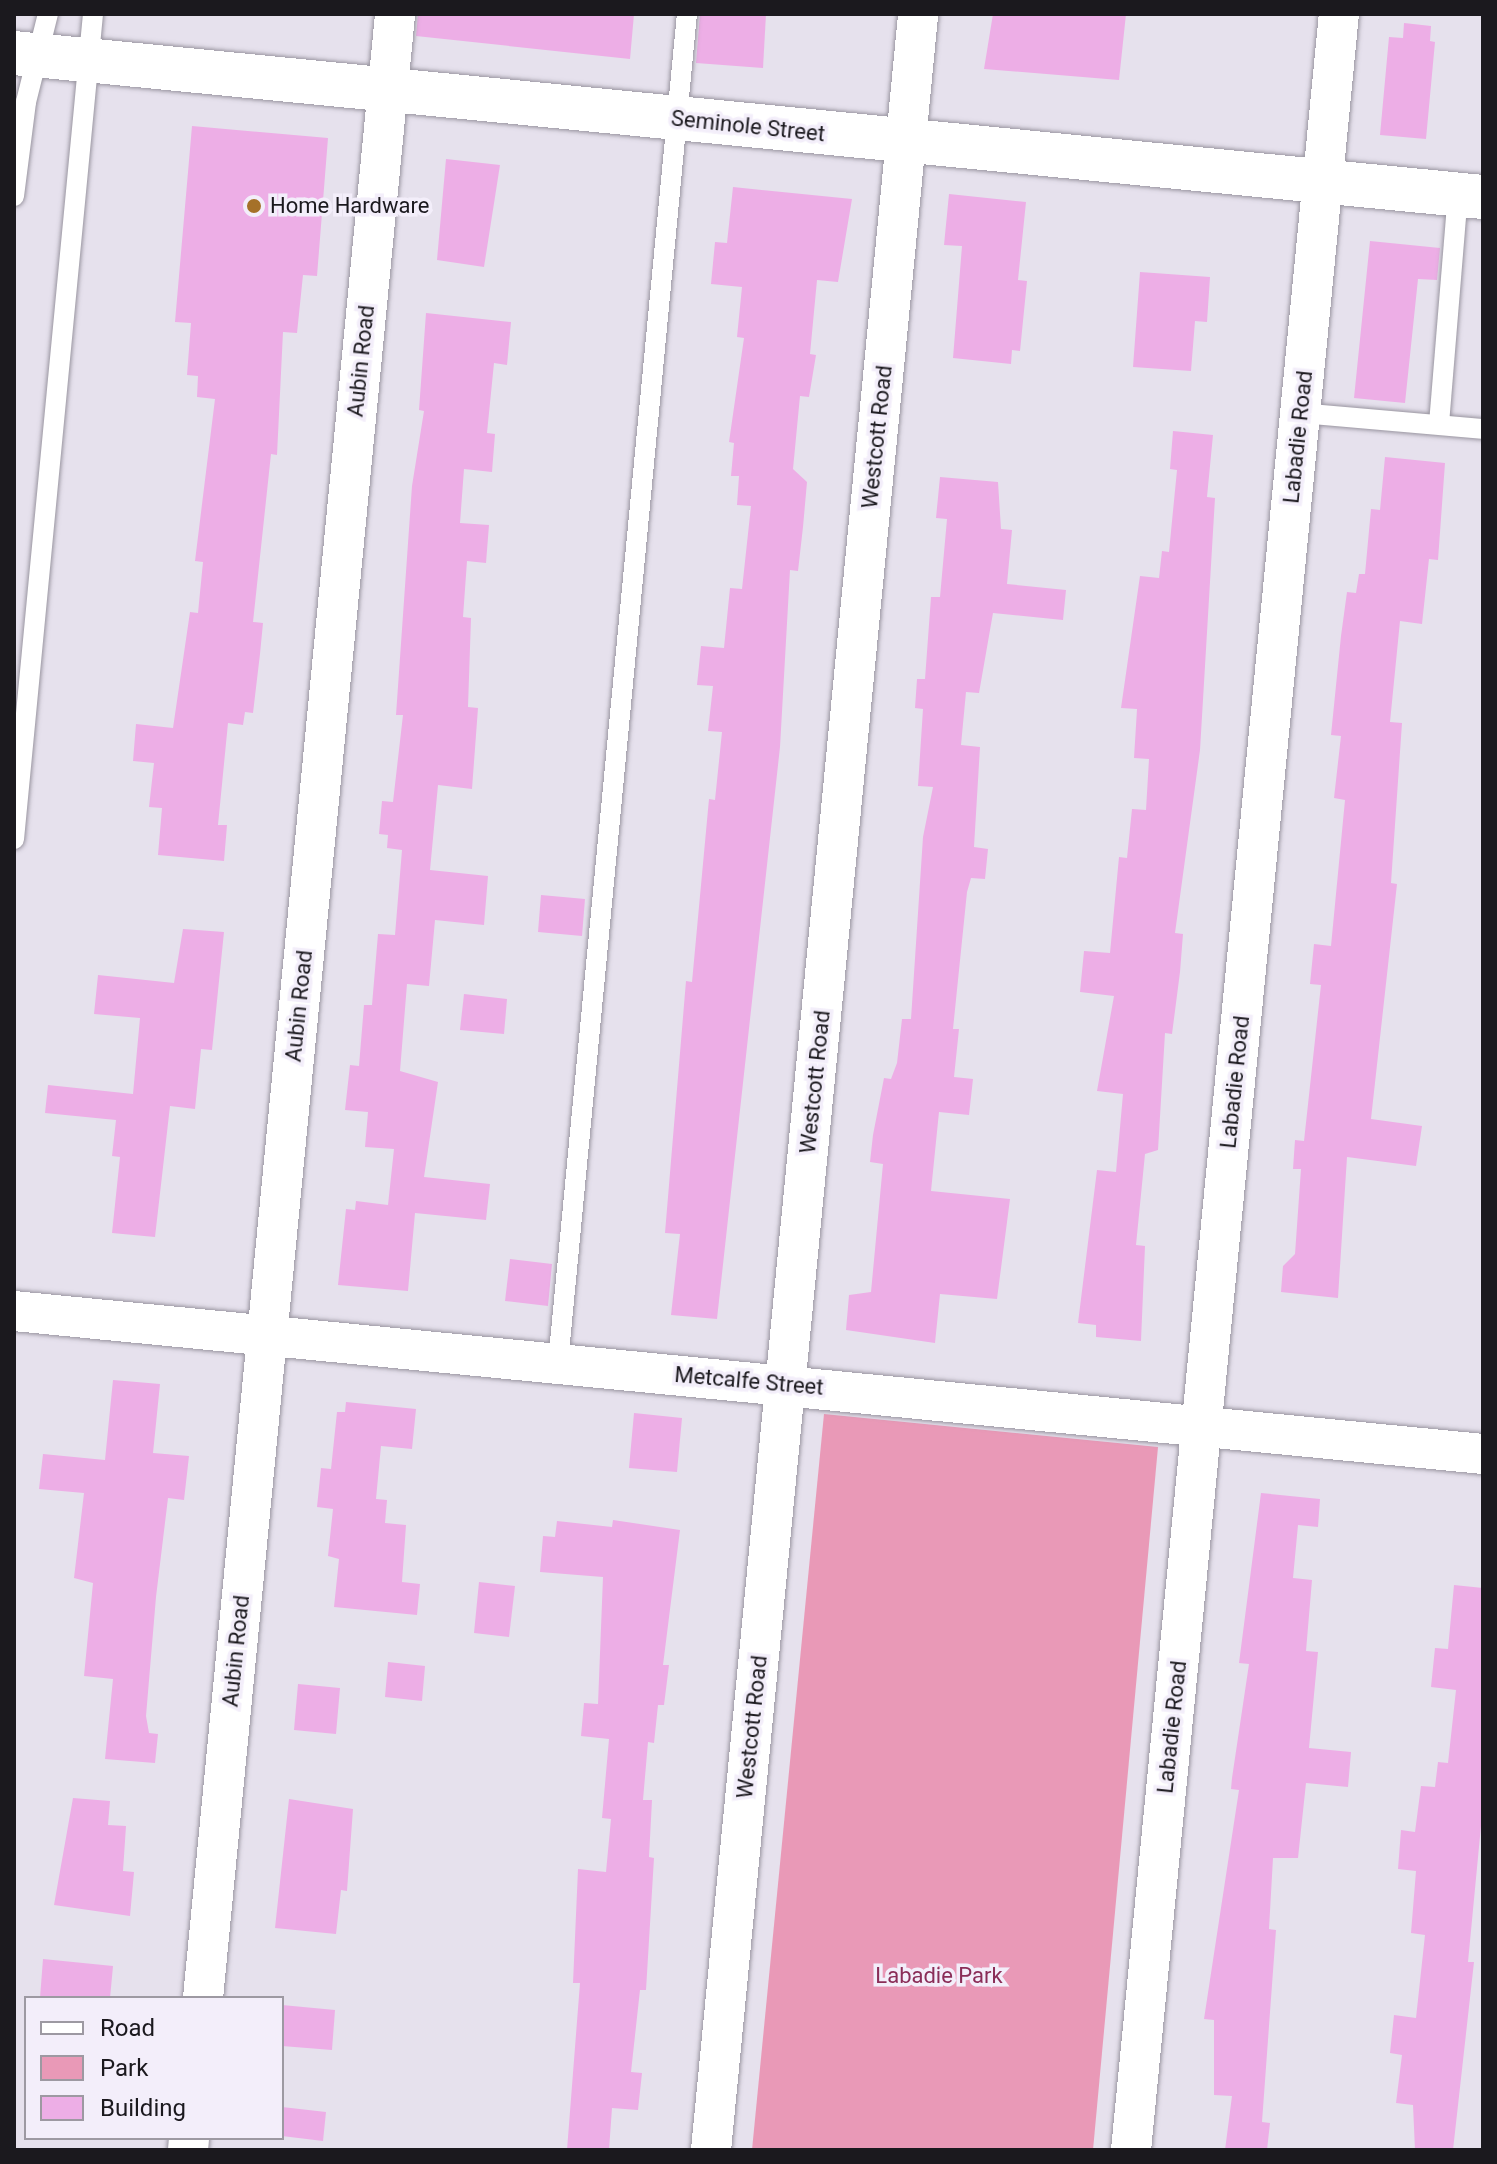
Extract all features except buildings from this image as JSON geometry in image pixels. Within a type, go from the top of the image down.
[{"type":"street","name":"Aubin Road","points":[[203,1996],[395,14]]},
{"type":"street","name":"Westcott Road","points":[[711,2150],[918,14]]},
{"type":"street","name":"Labadie Road","points":[[1131,2150],[1339,14]]},
{"type":"street","name":"Seminole Street","points":[[26,54],[1470,196]]},
{"type":"street","name":"Metcalfe Street","points":[[14,1311],[1483,1454]]},
{"type":"lane","points":[[14,196],[26,54],[48,14]]},
{"type":"lane","points":[[14,839],[93,14]]},
{"type":"lane","points":[[558,1363],[687,14]]},
{"type":"lane","points":[[1439,424],[1470,196]]},
{"type":"lane","points":[[1300,413],[1483,429]]},
{"type":"green space","name":"Labadie Park","points":[[824,1414],[1158,1447],[1093,2150],[752,2150]]},
{"type":"place","name":"Home Hardware","points":[[254,206]]}]
